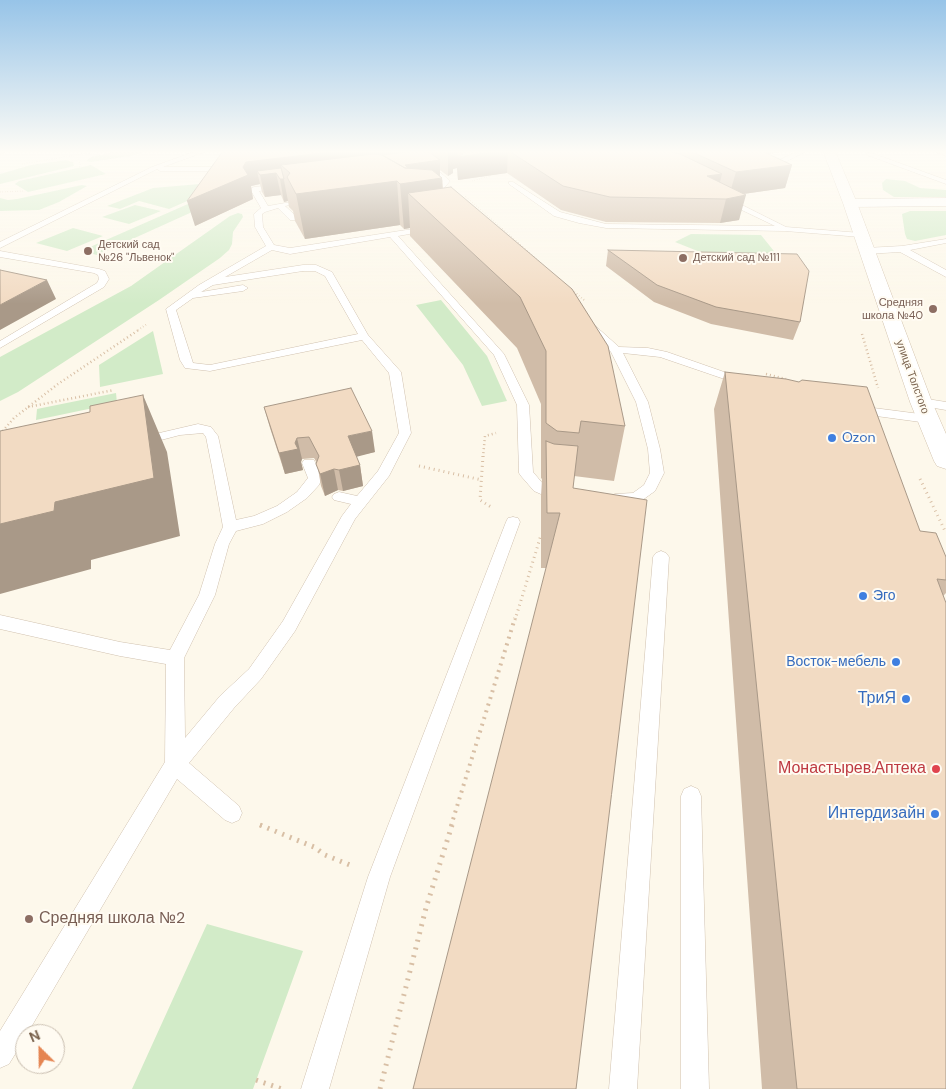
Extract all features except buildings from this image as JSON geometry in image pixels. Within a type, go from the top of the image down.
[{"type":"main road","points":[[850,203],[946,202]]},
{"type":"main road","name":"улица Толстого","points":[[850,203],[928,419],[946,461]]},
{"type":"lane","points":[[0,245],[86,202]]},
{"type":"lane","points":[[262,202],[266,209]]},
{"type":"lane","points":[[271,248],[256,218],[262,210],[279,205],[303,202]]},
{"type":"lane","points":[[539,202],[557,214],[579,222],[635,227],[785,229],[902,249],[946,241]]},
{"type":"lane","points":[[732,202],[785,229]]},
{"type":"lane","points":[[279,205],[293,218]]},
{"type":"lane","points":[[364,336],[210,368],[189,366],[185,360],[171,309],[185,298],[271,248],[290,251],[438,227]]},
{"type":"lane","points":[[392,234],[499,354],[523,405],[526,473],[539,488],[548,492],[574,495]]},
{"type":"lane","points":[[902,249],[946,274]]},
{"type":"lane","points":[[0,254],[96,271],[102,273],[104,279],[101,285],[0,345]]},
{"type":"lane","points":[[0,1055],[176,764],[227,702],[255,674],[289,626],[349,516],[393,459],[406,433],[394,372],[364,336],[329,274],[316,268],[303,268],[212,282]]},
{"type":"lane","points":[[185,298],[265,284]]},
{"type":"lane","points":[[579,317],[616,350],[642,402],[654,449],[657,473],[650,488],[636,498],[601,498]]},
{"type":"lane","points":[[616,350],[648,351],[663,354],[730,384],[754,385]]},
{"type":"lane","points":[[922,402],[946,406]]},
{"type":"lane","points":[[849,409],[928,419]]},
{"type":"lane","points":[[129,444],[198,428],[207,430],[212,436],[230,527],[222,544],[207,595],[175,658],[176,764],[232,813]]},
{"type":"lane","points":[[230,527],[258,520],[282,509],[302,495],[314,482],[315,478],[309,463]]},
{"type":"lane","points":[[339,497],[361,502]]},
{"type":"lane","points":[[315,1089],[379,877],[513,522]]},
{"type":"lane","points":[[624,1089],[661,557]]},
{"type":"lane","points":[[0,622],[120,649],[175,658]]},
{"type":"lane","points":[[691,796],[695,1089]]},
{"type":"path","points":[[472,202],[548,270]]},
{"type":"path","points":[[570,289],[587,302]]},
{"type":"path","points":[[0,434],[27,407],[80,368],[171,309]]},
{"type":"path","points":[[763,373],[794,381]]},
{"type":"path","points":[[27,407],[114,390]]},
{"type":"path","points":[[380,1089],[426,908],[543,531],[513,522],[480,500],[484,438]]},
{"type":"path","points":[[393,459],[446,474],[482,480]]},
{"type":"path","points":[[232,813],[379,877]]},
{"type":"path","points":[[256,1080],[283,1089]]},
{"type":"green space","points":[[0,202],[59,202],[39,210],[0,211]]},
{"type":"green space","points":[[118,202],[137,202],[120,209],[107,206]]},
{"type":"green space","points":[[142,202],[185,202],[169,209]]},
{"type":"green space","points":[[193,202],[212,203],[97,255],[81,251]]},
{"type":"green space","points":[[135,205],[161,211],[129,224],[102,217]]},
{"type":"green space","points":[[910,211],[946,211],[946,235],[915,241],[907,239],[902,214]]},
{"type":"green space","points":[[238,213],[242,214],[243,217],[233,232],[232,244],[229,250],[220,258],[18,392],[0,401],[0,357],[131,286],[230,216]]},
{"type":"green space","points":[[73,228],[103,236],[67,251],[36,243]]},
{"type":"green space","points":[[691,234],[761,235],[786,266],[725,262],[675,242]]},
{"type":"green space","points":[[441,300],[487,356],[507,401],[482,406],[463,365],[416,305]]},
{"type":"green space","points":[[153,331],[163,374],[100,387],[99,365]]},
{"type":"green space","points":[[116,393],[117,403],[36,420],[37,409]]},
{"type":"green space","points":[[207,924],[303,951],[253,1089],[132,1089]]},
{"type":"place","name":"Детский сад №26 \"Львенок\"","points":[[88,251]]},
{"type":"place","name":"Детский сад №111","points":[[683,258]]},
{"type":"place","name":"Средняя школа №40","points":[[933,309]]},
{"type":"place","name":"Ozon","points":[[832,438]]},
{"type":"place","name":"Эго","points":[[863,596]]},
{"type":"place","name":"Восток-мебель","points":[[896,662]]},
{"type":"place","name":"ТриЯ","points":[[906,699]]},
{"type":"place","name":"Монастырев.Аптека","points":[[936,769]]},
{"type":"place","name":"Интердизайн","points":[[935,814]]},
{"type":"place","name":"Средняя школа №2","points":[[29,919]]}]
